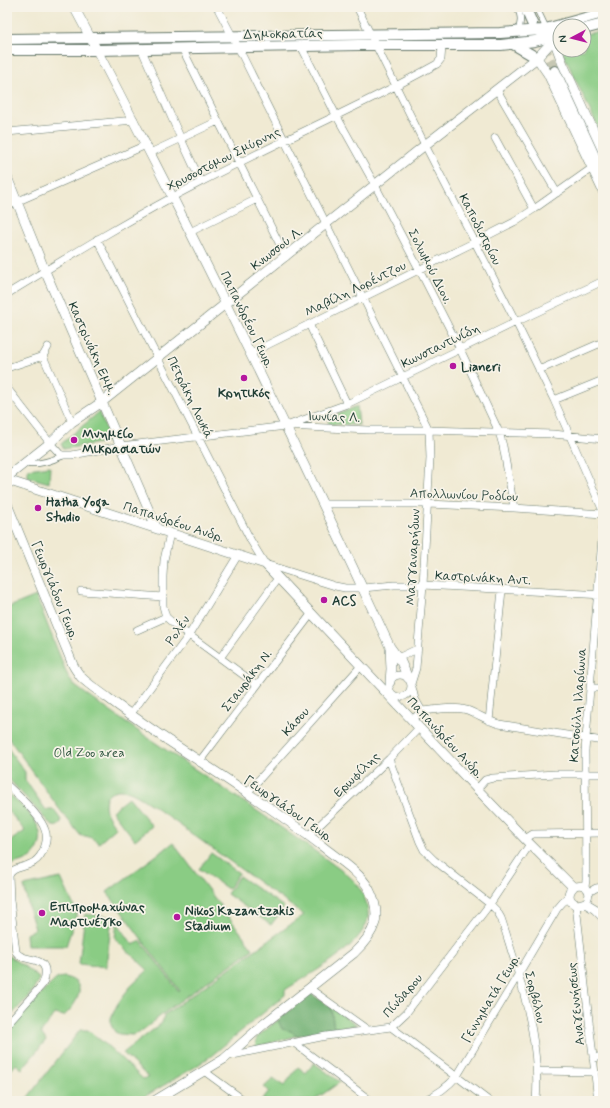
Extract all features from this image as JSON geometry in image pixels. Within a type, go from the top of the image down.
[{"type":"main road","points":[[525,7],[535,22],[532,7]]},
{"type":"main road","name":"Δημοκρατίας","points":[[7,39],[472,34],[518,32],[546,28],[603,13]]},
{"type":"main road","points":[[592,26],[602,24]]},
{"type":"main road","name":"Δημοκρατίας","points":[[7,50],[97,50],[141,48],[376,45],[501,45],[552,38]]},
{"type":"main road","points":[[513,44],[537,58]]},
{"type":"main road","points":[[555,68],[603,165]]},
{"type":"main road","points":[[555,68],[603,175]]},
{"type":"street","name":"Παπανδρέου Γεωρ.","points":[[74,7],[134,120],[251,353],[390,647]]},
{"type":"street","points":[[217,7],[364,297],[429,430]]},
{"type":"street","name":"Καποδιστρίου","points":[[357,7],[516,322],[554,400],[569,435]]},
{"type":"street","points":[[517,7],[521,22],[518,32]]},
{"type":"street","points":[[536,7],[546,28]]},
{"type":"street","name":"Κνωσσού Λ.","points":[[7,477],[50,443],[72,422],[102,402],[497,90],[537,58],[552,42]]},
{"type":"street","name":"Σολωμού Διον.","points":[[301,46],[336,115],[419,269],[460,349],[499,432],[503,446],[514,508]]},
{"type":"street","name":"Χρυσοστόμου Σμύρνης","points":[[7,294],[97,239],[172,197],[239,162],[396,86],[438,63],[441,57],[442,46]]},
{"type":"street","points":[[141,48],[201,182]]},
{"type":"street","points":[[182,48],[286,257]]},
{"type":"street","points":[[537,58],[555,68],[603,151]]},
{"type":"street","points":[[556,58],[555,68],[592,168],[603,191]]},
{"type":"street","points":[[497,90],[556,193]]},
{"type":"street","points":[[7,132],[134,120]]},
{"type":"street","points":[[7,206],[148,149],[181,139],[218,121]]},
{"type":"street","points":[[495,138],[534,209]]},
{"type":"street","name":"Μαβίλη Λορέντζου","points":[[251,353],[475,242],[518,219],[592,168]]},
{"type":"street","name":"Καστρινάκη Εμμ.","points":[[7,177],[45,271],[157,529]]},
{"type":"street","points":[[190,232],[257,199]]},
{"type":"street","name":"Πετράκη Λουκά","points":[[97,239],[251,541],[265,564]]},
{"type":"street","name":"Κωνσταντινίδη","points":[[286,426],[347,404],[603,281]]},
{"type":"street","points":[[309,324],[347,404]]},
{"type":"street","points":[[539,370],[603,342]]},
{"type":"street","points":[[7,368],[42,356],[48,347]]},
{"type":"street","points":[[42,356],[72,422]]},
{"type":"street","points":[[554,400],[603,380]]},
{"type":"street","points":[[7,388],[50,443],[60,454],[65,455]]},
{"type":"street","name":"Ιωνίας Λ.","points":[[26,462],[31,464],[52,460],[65,455],[121,446],[286,426],[368,430],[499,432],[569,435],[603,439]]},
{"type":"street","name":"Μαγγαναρήδων","points":[[410,683],[415,673],[424,585],[430,458],[429,430]]},
{"type":"street","points":[[569,435],[603,512]]},
{"type":"street","name":"Παπανδρέου Ανδρ.","points":[[7,480],[335,586],[349,589],[363,588]]},
{"type":"street","name":"Γεωργιάδου Γεωρ.","points":[[7,504],[73,665],[83,679],[130,715],[247,793],[308,836],[348,867],[368,888],[375,906],[376,914],[374,929],[364,944],[346,960],[265,1023],[227,1056],[154,1101]]},
{"type":"street","name":"Απολλωνίου Ροδίου","points":[[323,504],[428,504],[603,512]]},
{"type":"street","name":"Κατσούλη Ιλαρίωνα","points":[[587,890],[585,774],[586,738],[600,595],[603,526]]},
{"type":"street","points":[[170,533],[164,560],[163,576],[163,606],[166,617],[257,685]]},
{"type":"street","name":"Ρολέν","points":[[130,715],[189,635],[238,555]]},
{"type":"street","name":"Παπανδρέου Ανδρ.","points":[[265,564],[361,666],[417,715],[419,728],[527,842],[573,887]]},
{"type":"street","points":[[220,658],[278,578]]},
{"type":"street","name":"Καστρινάκη Αντ.","points":[[363,588],[394,585],[424,585],[600,595]]},
{"type":"street","points":[[489,721],[502,590]]},
{"type":"street","points":[[81,591],[163,596]]},
{"type":"street","name":"Σταυράκη Ν.","points":[[199,762],[312,613]]},
{"type":"street","points":[[136,630],[166,617]]},
{"type":"street","points":[[390,647],[398,658],[410,683],[417,715],[453,709],[464,710],[499,724],[603,741]]},
{"type":"street","points":[[390,647],[391,691]]},
{"type":"street","points":[[398,658],[418,649]]},
{"type":"street","name":"Κάσου","points":[[247,793],[361,666]]},
{"type":"street","points":[[391,691],[393,677],[403,675],[410,683]]},
{"type":"street","points":[[391,691],[403,697],[408,694],[410,683]]},
{"type":"street","points":[[590,688],[603,688]]},
{"type":"street","name":"Ερωφίλης","points":[[308,836],[419,728]]},
{"type":"street","name":"Σορβόλου","points":[[389,758],[424,850],[434,860],[490,904],[501,918],[527,1006],[537,1071],[536,1101]]},
{"type":"street","points":[[477,789],[490,778],[555,774],[603,774]]},
{"type":"street","points":[[7,785],[45,828],[46,841],[44,850],[40,856],[36,861],[27,866],[16,869],[10,873],[9,876],[10,900],[16,952],[21,957],[37,961],[42,964],[46,975],[42,985],[7,1024]]},
{"type":"street","points":[[527,842],[533,834],[603,833]]},
{"type":"street","name":"Πίνδαρου","points":[[227,1056],[294,1042],[391,1027],[406,1013],[490,904],[527,842]]},
{"type":"street","points":[[603,887],[587,890],[578,885],[573,887],[569,898],[572,903],[581,904],[595,909],[603,917]]},
{"type":"street","points":[[581,904],[589,897],[587,890]]},
{"type":"street","name":"Γεννηματά Γεωρ.","points":[[423,1101],[442,1091],[457,1076],[557,909],[569,898]]},
{"type":"street","name":"Αναγεννήσεως","points":[[581,904],[593,1059],[598,1101]]},
{"type":"street","points":[[309,988],[368,1030]]},
{"type":"street","points":[[391,1027],[489,1101]]},
{"type":"street","points":[[294,1042],[371,1101]]},
{"type":"street","points":[[593,1059],[603,1054]]},
{"type":"street","points":[[204,1071],[245,1101]]},
{"type":"street","points":[[537,1071],[595,1072]]},
{"type":"green space","points":[[603,31],[603,138],[565,58],[592,58],[592,33]]},
{"type":"green space","points":[[357,406],[359,425],[329,424],[328,421],[330,418]]},
{"type":"green space","points":[[99,412],[111,441],[64,449],[61,444]]},
{"type":"green space","points":[[50,466],[49,483],[28,477],[28,469]]},
{"type":"green space","name":"Old Zoo area","points":[[36,596],[67,674],[75,686],[126,723],[282,828],[352,878],[360,888],[367,905],[368,918],[364,929],[346,950],[285,990],[285,995],[211,1056],[137,1101],[25,1101],[80,1030],[88,1030],[143,1079],[148,1077],[123,1053],[162,1023],[164,1015],[304,915],[152,805],[124,790],[114,791],[106,797],[106,810],[116,828],[99,843],[88,837],[81,836],[60,810],[7,736],[7,608]]},
{"type":"green space","points":[[7,747],[25,772],[25,780],[46,810],[54,810],[61,820],[59,825],[51,825],[7,777]]},
{"type":"green space","points":[[7,792],[26,810],[37,824],[40,832],[40,840],[37,849],[31,857],[7,868],[7,843],[25,831],[7,809]]},
{"type":"green space","points":[[129,797],[152,826],[135,840],[112,811]]},
{"type":"green space","name":"Nikos Kazantzakis Stadium","points":[[173,843],[253,949],[173,1006],[139,1033],[132,1035],[119,1034],[115,1032],[111,1025],[111,1018],[123,996],[148,970],[115,938],[117,922],[133,945],[141,941],[179,992],[180,991],[107,892]]},
{"type":"green space","points":[[211,853],[239,873],[228,889],[199,869]]},
{"type":"green space","points":[[239,876],[284,907],[271,925],[227,894]]},
{"type":"green space","points":[[61,878],[77,913],[66,946],[27,946],[26,934],[35,929],[24,886]]},
{"type":"green space","points":[[85,914],[112,917],[106,967],[79,964]]},
{"type":"green space","points":[[7,955],[39,978],[30,995],[7,1020]]},
{"type":"green space","points":[[64,977],[77,984],[79,989],[79,994],[73,1006],[64,1016],[54,1014],[41,1033],[46,1040],[22,1069],[16,1064],[7,1075],[7,1031],[54,981],[58,978]]},
{"type":"green space","points":[[310,993],[331,1007],[334,1029],[296,1036],[291,1031],[282,1029],[278,1020]]},
{"type":"green space","points":[[331,1007],[357,1025],[334,1029]]},
{"type":"green space","points":[[278,1020],[282,1029],[291,1031],[296,1036],[255,1047],[257,1037]]},
{"type":"green space","points":[[314,1063],[340,1082],[313,1101],[261,1101],[269,1091],[264,1087],[273,1079],[284,1086],[298,1067],[306,1073]]},
{"type":"tunnel","points":[[538,21],[544,36]]},
{"type":"tunnel","points":[[537,32],[555,71]]},
{"type":"place","name":"Lianeri","points":[[453,366]]},
{"type":"place","name":"Κρητικός","points":[[244,378]]},
{"type":"place","name":"Μνημείο Μικρασιατών","points":[[74,440]]},
{"type":"place","name":"Hatha Yoga Studio","points":[[38,508]]},
{"type":"place","name":"ACS","points":[[324,600]]},
{"type":"place","name":"Επιπρομαχώνας Μαρτινέγκο","points":[[42,913]]},
{"type":"place","name":"Nikos Kazantzakis Stadium","points":[[177,917]]}]
